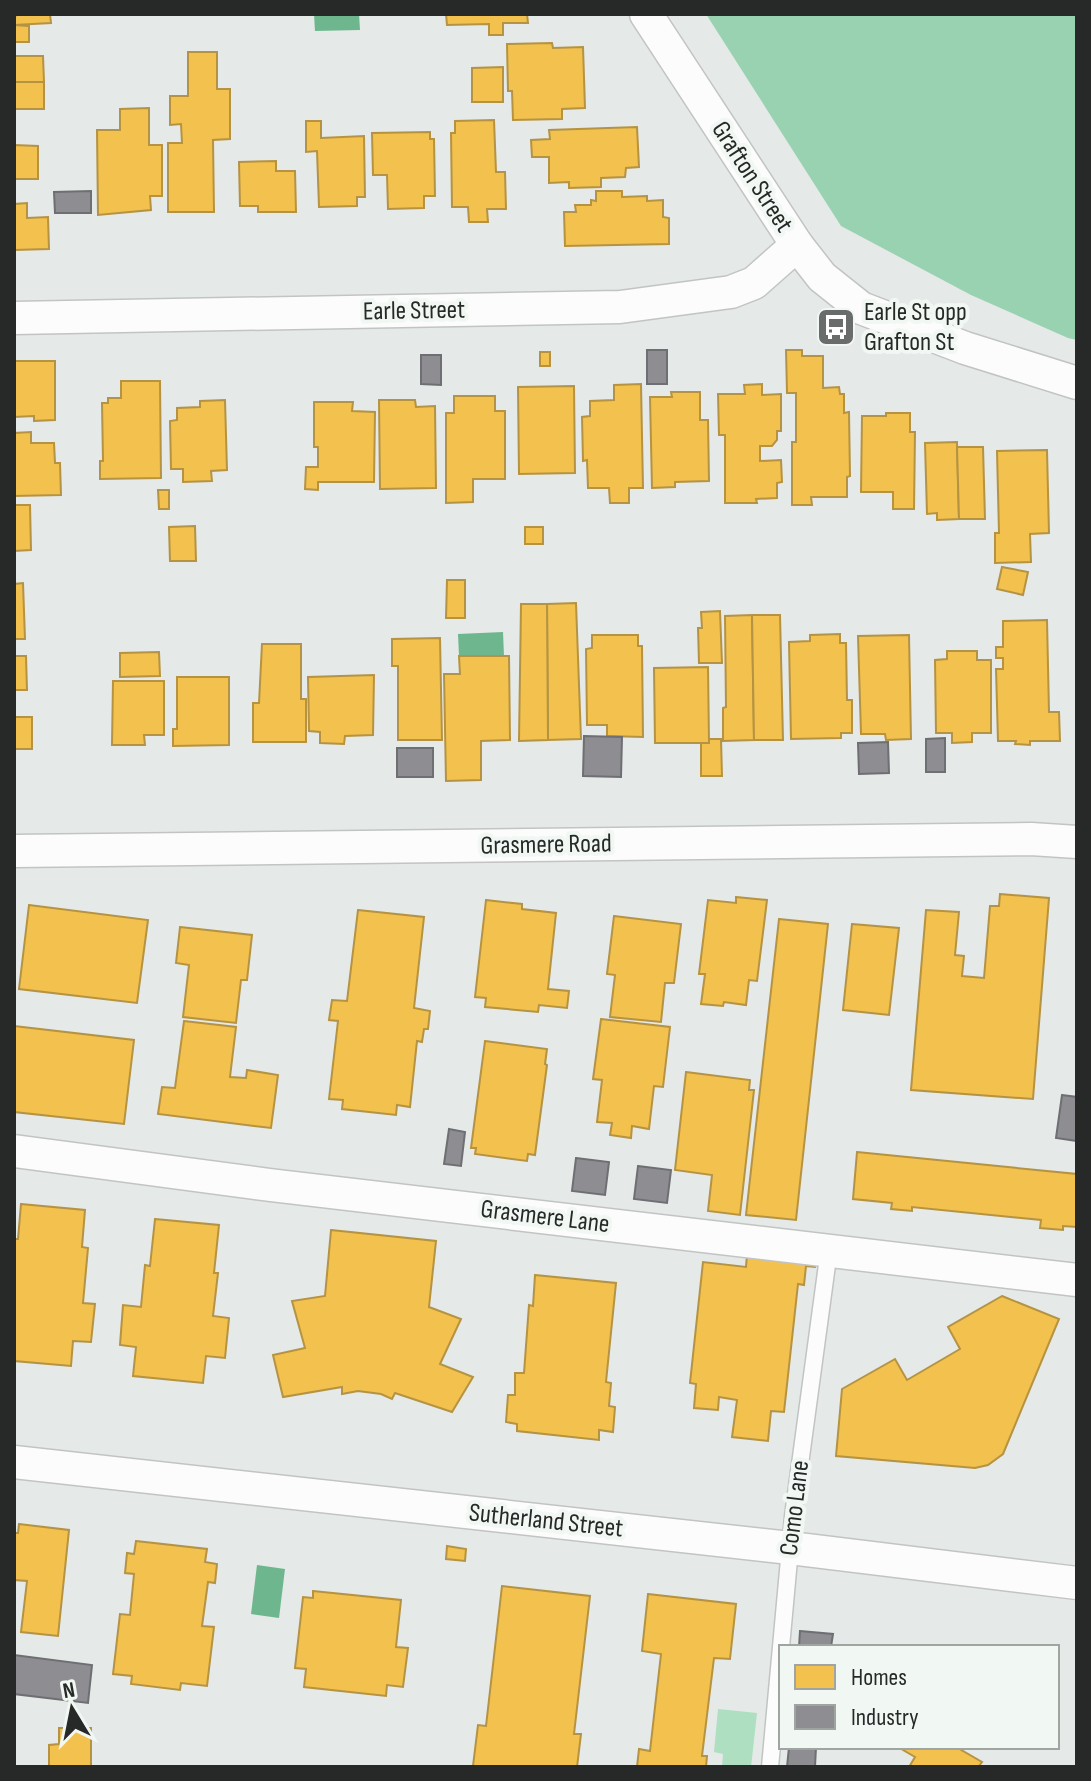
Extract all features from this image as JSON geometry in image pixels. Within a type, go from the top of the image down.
[{"type":"street","name":"Grafton Street","points":[[646,14],[797,245],[841,295],[882,318],[1077,383]]},
{"type":"street","name":"Earle Street","points":[[14,318],[620,307],[731,292],[754,283],[797,245]]},
{"type":"street","name":"Grasmere Road","points":[[14,851],[1031,839],[1077,842]]},
{"type":"street","name":"Grasmere Lane","points":[[14,1151],[270,1185],[1077,1280]]},
{"type":"street","name":"Sutherland Street","points":[[14,1462],[1077,1583]]},
{"type":"lane","name":"Como Lane","points":[[781,1645],[790,1548],[829,1250]]},
{"type":"lane","name":"Como Lane","points":[[770,1767],[779,1668]]},
{"type":"shaded area","points":[[314,14],[359,14],[360,30],[315,31]]},
{"type":"shaded area","points":[[706,14],[1077,14],[1077,340],[971,295],[841,226]]},
{"type":"shaded area","points":[[503,632],[504,656],[459,656],[458,634]]},
{"type":"shaded area","points":[[257,1565],[285,1569],[279,1618],[251,1614]]},
{"type":"shaded area","points":[[718,1709],[757,1713],[751,1767],[722,1767],[723,1754],[714,1752]]},
{"type":"building: Homes","points":[[50,14],[51,23],[14,25],[14,16]]},
{"type":"building: Homes","points":[[446,14],[527,14],[528,23],[503,23],[503,35],[489,35],[489,24],[447,25]]},
{"type":"building: Homes","points":[[14,25],[29,26],[29,42],[14,42]]},
{"type":"building: Homes","points":[[552,43],[553,48],[583,47],[585,108],[562,109],[562,119],[513,120],[512,91],[508,91],[507,44]]},
{"type":"building: Homes","points":[[188,52],[217,52],[217,89],[230,89],[230,139],[213,140],[214,212],[168,212],[168,143],[182,143],[181,124],[170,125],[170,96],[188,96]]},
{"type":"building: Homes","points":[[14,56],[43,56],[44,82],[14,82]]},
{"type":"building: Homes","points":[[503,67],[503,102],[472,102],[472,68]]},
{"type":"building: Homes","points":[[14,82],[44,82],[44,109],[14,109]]},
{"type":"building: Homes","points":[[149,108],[149,145],[162,145],[162,196],[150,196],[151,210],[98,215],[97,130],[120,130],[120,109]]},
{"type":"building: Homes","points":[[494,120],[496,172],[505,172],[506,209],[487,209],[488,222],[469,222],[468,207],[452,207],[451,133],[455,133],[455,121]]},
{"type":"building: Homes","points":[[306,121],[321,121],[321,138],[364,136],[365,197],[357,197],[357,206],[319,207],[317,151],[306,152]]},
{"type":"building: Homes","points":[[637,127],[639,167],[626,168],[625,177],[601,178],[601,187],[569,188],[569,182],[549,183],[549,157],[532,157],[531,140],[550,139],[549,130]]},
{"type":"building: Homes","points":[[430,132],[430,139],[434,139],[435,196],[424,196],[424,208],[388,209],[387,175],[373,175],[372,133]]},
{"type":"building: Homes","points":[[14,145],[38,146],[38,179],[14,179]]},
{"type":"building: Homes","points":[[276,161],[276,171],[295,171],[296,212],[258,212],[258,206],[240,206],[239,162]]},
{"type":"building: Homes","points":[[596,191],[622,191],[622,197],[647,196],[647,201],[663,200],[663,217],[669,218],[669,244],[565,246],[564,212],[576,212],[575,205],[591,205],[591,200],[596,201]]},
{"type":"building: Homes","points":[[27,203],[27,218],[48,217],[49,249],[14,250],[14,204]]},
{"type":"building: Homes","points":[[786,350],[802,350],[802,356],[823,356],[823,388],[839,387],[840,394],[844,394],[844,413],[849,412],[850,476],[847,477],[847,497],[811,497],[812,505],[792,505],[796,393],[787,393]]},
{"type":"building: Homes","points":[[540,352],[550,352],[550,366],[540,366]]},
{"type":"building: Homes","points":[[14,361],[55,361],[55,420],[34,421],[34,416],[14,417]]},
{"type":"building: Homes","points":[[121,381],[160,381],[161,478],[100,479],[100,461],[103,461],[102,403],[108,403],[108,398],[121,398]]},
{"type":"building: Homes","points":[[641,384],[643,488],[629,488],[629,503],[610,503],[609,488],[588,488],[587,460],[583,461],[582,417],[590,416],[590,401],[614,400],[614,385]]},
{"type":"building: Homes","points":[[762,384],[762,395],[781,394],[781,431],[777,431],[777,440],[772,446],[760,446],[760,461],[781,460],[782,482],[777,483],[777,498],[756,499],[757,503],[725,503],[725,435],[719,435],[718,394],[745,394],[744,385]]},
{"type":"building: Homes","points":[[574,386],[575,473],[519,474],[518,387]]},
{"type":"building: Homes","points":[[671,392],[700,392],[700,420],[708,420],[709,481],[675,482],[675,487],[652,488],[650,397],[672,397]]},
{"type":"building: Homes","points":[[454,396],[495,396],[495,411],[505,411],[505,479],[473,479],[473,502],[446,503],[446,413],[454,413]]},
{"type":"building: Homes","points":[[225,400],[227,470],[211,471],[212,481],[183,482],[183,469],[171,469],[170,421],[177,420],[177,408],[200,407],[200,401]]},
{"type":"building: Homes","points":[[379,400],[415,400],[416,407],[435,406],[436,488],[380,489]]},
{"type":"building: Homes","points":[[314,402],[353,402],[352,411],[375,412],[374,482],[318,482],[318,490],[305,489],[306,467],[318,467],[318,447],[314,447]]},
{"type":"building: Homes","points":[[886,413],[910,413],[910,432],[915,432],[914,509],[893,509],[893,492],[861,492],[862,416],[886,416]]},
{"type":"building: Homes","points":[[31,432],[31,443],[54,443],[55,463],[60,463],[61,495],[14,496],[14,433]]},
{"type":"building: Homes","points":[[957,442],[959,519],[937,520],[937,513],[927,514],[925,443]]},
{"type":"building: Homes","points":[[957,447],[983,447],[985,519],[959,519]]},
{"type":"building: Homes","points":[[1047,450],[1049,533],[1030,534],[1031,562],[995,563],[995,533],[999,533],[997,451]]},
{"type":"building: Homes","points":[[158,490],[169,490],[169,509],[159,509]]},
{"type":"building: Homes","points":[[14,505],[30,505],[31,550],[14,551]]},
{"type":"building: Homes","points":[[195,526],[196,561],[170,561],[169,527]]},
{"type":"building: Homes","points":[[525,527],[543,527],[543,544],[525,544]]},
{"type":"building: Homes","points":[[1002,567],[1028,572],[1023,595],[997,589]]},
{"type":"building: Homes","points":[[447,580],[465,580],[465,618],[446,618]]},
{"type":"building: Homes","points":[[23,583],[25,639],[14,639],[14,584]]},
{"type":"building: Homes","points":[[576,603],[581,739],[548,740],[547,604]]},
{"type":"building: Homes","points":[[521,604],[547,604],[548,740],[519,741]]},
{"type":"building: Homes","points":[[720,611],[722,663],[699,663],[701,612]]},
{"type":"building: Homes","points":[[752,615],[754,740],[723,741],[723,708],[726,707],[725,616]]},
{"type":"building: Homes","points":[[752,615],[780,615],[783,740],[754,740]]},
{"type":"building: Homes","points":[[1047,620],[1049,712],[1059,712],[1060,741],[1030,741],[1030,745],[998,741],[996,669],[1003,669],[1003,658],[996,658],[996,647],[1003,647],[1003,621]]},
{"type":"building: Homes","points":[[840,634],[840,643],[846,643],[847,700],[852,700],[852,733],[841,733],[841,738],[791,739],[789,642],[810,641],[810,635]]},
{"type":"building: Homes","points":[[592,635],[638,635],[638,646],[642,646],[643,737],[607,736],[607,725],[587,725],[586,649],[592,648]]},
{"type":"building: Homes","points":[[909,635],[911,739],[886,740],[885,734],[861,734],[858,636]]},
{"type":"building: Homes","points":[[440,638],[442,740],[398,740],[398,666],[392,666],[392,639]]},
{"type":"building: Homes","points":[[262,644],[301,644],[301,699],[306,699],[306,742],[253,742],[253,703],[259,703]]},
{"type":"building: Homes","points":[[947,651],[977,651],[977,660],[991,660],[991,733],[972,733],[972,742],[952,743],[952,733],[936,733],[935,660],[947,659]]},
{"type":"building: Homes","points":[[159,652],[160,676],[120,677],[120,653]]},
{"type":"building: Homes","points":[[14,656],[26,656],[27,690],[14,690]]},
{"type":"building: Homes","points":[[459,656],[509,656],[510,740],[481,741],[481,780],[446,781],[444,674],[460,674]]},
{"type":"building: Homes","points":[[708,667],[709,743],[655,743],[654,668]]},
{"type":"building: Homes","points":[[374,675],[373,735],[345,736],[344,744],[320,743],[320,732],[309,731],[308,677]]},
{"type":"building: Homes","points":[[177,677],[229,677],[229,745],[173,746],[173,729],[177,729]]},
{"type":"building: Homes","points":[[113,681],[164,681],[164,735],[144,735],[145,745],[112,745]]},
{"type":"building: Homes","points":[[14,717],[32,717],[32,749],[14,749]]},
{"type":"building: Homes","points":[[709,739],[721,739],[722,776],[701,776],[701,743],[709,743]]},
{"type":"building: Homes","points":[[1000,894],[1049,898],[1033,1099],[911,1090],[926,910],[959,912],[955,955],[964,956],[962,976],[984,978],[990,906],[999,906]]},
{"type":"building: Homes","points":[[736,897],[767,900],[757,981],[749,980],[746,1005],[724,1002],[723,1006],[701,1004],[705,974],[699,974],[708,900],[736,903]]},
{"type":"building: Homes","points":[[486,900],[522,904],[522,909],[556,913],[548,989],[569,991],[567,1008],[539,1005],[538,1012],[485,1007],[486,998],[475,997]]},
{"type":"building: Homes","points":[[29,905],[148,920],[137,1003],[19,989]]},
{"type":"building: Homes","points":[[358,910],[424,917],[414,1008],[430,1011],[428,1029],[424,1029],[422,1042],[417,1041],[410,1107],[397,1105],[396,1115],[342,1109],[343,1100],[329,1099],[338,1021],[329,1020],[332,1000],[347,1001]]},
{"type":"building: Homes","points":[[614,916],[681,924],[674,983],[665,983],[661,1022],[610,1017],[615,975],[607,974]]},
{"type":"building: Homes","points":[[779,919],[828,924],[796,1220],[746,1215]]},
{"type":"building: Homes","points":[[852,924],[899,928],[889,1015],[843,1010]]},
{"type":"building: Homes","points":[[180,927],[252,935],[247,980],[241,980],[236,1023],[183,1017],[189,965],[176,963]]},
{"type":"building: Homes","points":[[601,1019],[670,1027],[663,1087],[654,1086],[649,1129],[632,1126],[631,1138],[610,1135],[612,1123],[597,1122],[602,1080],[593,1079]]},
{"type":"building: Homes","points":[[184,1021],[236,1027],[230,1077],[246,1078],[247,1070],[278,1075],[271,1128],[158,1114],[162,1087],[175,1088]]},
{"type":"building: Homes","points":[[14,1026],[134,1040],[124,1124],[14,1112]]},
{"type":"building: Homes","points":[[485,1041],[547,1049],[535,1155],[528,1154],[527,1161],[475,1154],[476,1148],[471,1148]]},
{"type":"building: Homes","points":[[686,1072],[750,1080],[749,1090],[754,1090],[740,1215],[708,1211],[712,1175],[675,1170]]},
{"type":"building: Homes","points":[[857,1152],[1077,1174],[1077,1227],[1063,1226],[1063,1230],[1040,1228],[1041,1220],[912,1207],[912,1211],[891,1209],[892,1203],[853,1199]]},
{"type":"building: Homes","points":[[21,1204],[85,1210],[82,1247],[88,1248],[83,1303],[95,1304],[91,1342],[73,1341],[71,1366],[14,1361],[14,1239],[18,1239]]},
{"type":"building: Homes","points":[[155,1219],[219,1225],[213,1316],[229,1318],[225,1358],[206,1356],[203,1383],[133,1376],[136,1347],[120,1345],[123,1305],[141,1307],[145,1265],[150,1266]]},
{"type":"building: Homes","points":[[331,1230],[436,1241],[429,1307],[461,1319],[440,1364],[473,1377],[452,1412],[395,1393],[392,1399],[358,1391],[342,1394],[342,1387],[283,1397],[273,1355],[305,1348],[292,1301],[325,1296]]},
{"type":"building: Homes","points":[[748,1242],[817,1250],[815,1267],[806,1266],[804,1285],[798,1284],[784,1412],[771,1411],[768,1441],[732,1437],[737,1400],[719,1397],[718,1410],[694,1408],[696,1384],[690,1383],[703,1262],[746,1267]]},
{"type":"building: Homes","points":[[535,1275],[616,1283],[606,1382],[611,1383],[609,1406],[615,1407],[613,1432],[599,1430],[599,1440],[517,1431],[517,1424],[506,1422],[508,1395],[515,1395],[515,1373],[524,1373],[529,1305],[533,1306]]},
{"type":"building: Homes","points":[[1002,1296],[1059,1319],[1003,1454],[988,1465],[975,1468],[836,1456],[842,1389],[895,1359],[907,1380],[960,1349],[948,1327]]},
{"type":"building: Homes","points":[[19,1524],[69,1530],[58,1636],[21,1632],[27,1581],[14,1580],[14,1533],[18,1533]]},
{"type":"building: Homes","points":[[136,1541],[207,1549],[205,1562],[217,1564],[215,1583],[208,1582],[202,1626],[214,1627],[207,1686],[181,1683],[180,1690],[131,1684],[132,1676],[113,1674],[120,1614],[130,1615],[134,1574],[125,1573],[127,1553],[134,1554]]},
{"type":"building: Homes","points":[[447,1546],[466,1549],[465,1561],[446,1559]]},
{"type":"building: Homes","points":[[502,1586],[590,1596],[574,1734],[581,1734],[577,1767],[473,1766],[478,1725],[486,1726]]},
{"type":"building: Homes","points":[[313,1591],[401,1600],[396,1647],[408,1648],[403,1687],[387,1685],[386,1696],[304,1687],[306,1669],[295,1668],[303,1597],[313,1598]]},
{"type":"building: Homes","points":[[648,1594],[736,1604],[730,1659],[714,1658],[702,1756],[707,1756],[706,1767],[637,1767],[639,1749],[650,1751],[661,1654],[642,1651]]},
{"type":"building: Homes","points":[[59,1728],[91,1728],[91,1767],[49,1767],[49,1745],[59,1744]]},
{"type":"building: Homes","points":[[901,1749],[959,1749],[982,1762],[978,1767],[909,1767],[915,1757]]},
{"type":"building: Industry","points":[[91,191],[91,213],[55,213],[54,192]]},
{"type":"building: Industry","points":[[647,350],[667,350],[667,384],[647,384]]},
{"type":"building: Industry","points":[[421,355],[441,355],[441,385],[421,384]]},
{"type":"building: Industry","points":[[584,736],[622,737],[621,777],[583,776]]},
{"type":"building: Industry","points":[[945,738],[945,772],[926,772],[926,739]]},
{"type":"building: Industry","points":[[888,742],[889,773],[859,774],[858,743]]},
{"type":"building: Industry","points":[[397,748],[433,748],[433,777],[397,777]]},
{"type":"building: Industry","points":[[1062,1095],[1077,1097],[1077,1141],[1056,1138]]},
{"type":"building: Industry","points":[[449,1129],[465,1132],[461,1166],[444,1164]]},
{"type":"building: Industry","points":[[576,1158],[609,1162],[605,1195],[572,1191]]},
{"type":"building: Industry","points":[[638,1166],[671,1170],[667,1203],[634,1199]]},
{"type":"building: Industry","points":[[800,1631],[833,1634],[831,1645],[799,1645]]},
{"type":"building: Industry","points":[[14,1655],[92,1665],[88,1703],[14,1694]]},
{"type":"building: Industry","points":[[789,1749],[816,1749],[815,1767],[787,1767]]},
{"type":"place","name":"Earle St opp Grafton St","points":[[836,327]]}]
